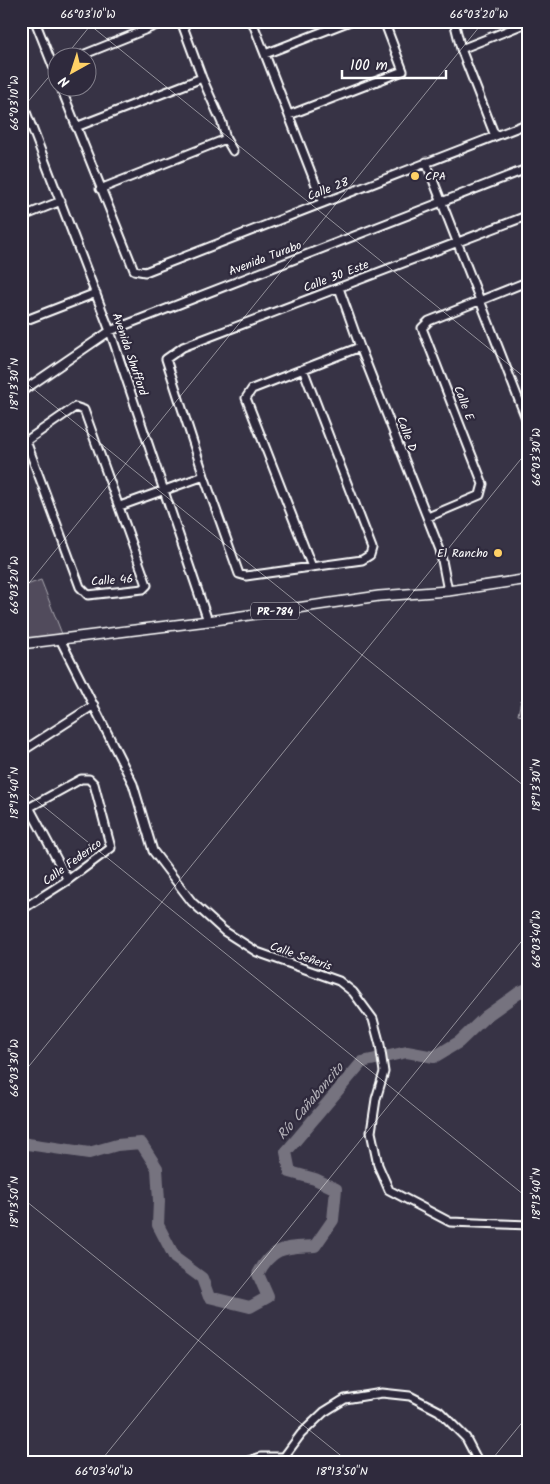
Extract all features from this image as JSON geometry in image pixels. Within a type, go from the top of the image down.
[{"type":"main road","name":"PR-784","points":[[21,644],[208,621],[379,596],[448,590],[529,579]]},
{"type":"street","points":[[35,21],[48,50]]},
{"type":"street","points":[[98,49],[167,21]]},
{"type":"street","points":[[181,21],[202,78],[222,123],[226,139],[233,151]]},
{"type":"street","points":[[252,21],[323,203]]},
{"type":"street","points":[[265,54],[350,21]]},
{"type":"street","points":[[288,115],[403,71],[384,21]]},
{"type":"street","points":[[454,21],[461,49],[495,136]]},
{"type":"street","points":[[461,49],[529,22]]},
{"type":"street","points":[[76,127],[202,78]]},
{"type":"street","name":"Avenida Shufford","points":[[21,98],[110,331],[208,621]]},
{"type":"street","points":[[65,98],[100,189],[226,139]]},
{"type":"street","name":"Calle 28","points":[[100,189],[134,270],[145,272],[529,123]]},
{"type":"street","points":[[426,162],[529,426]]},
{"type":"street","name":"Avenida Turabo","points":[[21,392],[110,331],[529,168]]},
{"type":"street","points":[[21,217],[61,202]]},
{"type":"street","name":"Calle 30 Este","points":[[204,476],[166,359],[183,347],[529,215]]},
{"type":"street","points":[[480,300],[529,281]]},
{"type":"street","name":"Calle D","points":[[339,288],[360,347],[440,550],[448,590]]},
{"type":"street","points":[[21,322],[96,293]]},
{"type":"street","name":"Calle E","points":[[428,517],[480,495],[483,484],[422,328],[429,321],[480,300]]},
{"type":"street","points":[[312,567],[246,398],[252,389],[360,347]]},
{"type":"street","points":[[120,506],[204,476],[239,574],[246,576],[362,560],[370,555],[372,548],[303,369]]},
{"type":"street","name":"Calle 46","points":[[75,407],[84,410],[147,585],[143,589],[88,595],[80,586],[23,442],[75,407]]},
{"type":"street","name":"Calle Señeris","points":[[60,639],[133,784],[153,850],[192,902],[224,931],[258,952],[339,981],[353,992],[373,1019],[380,1045],[384,1072],[376,1099],[371,1132],[378,1165],[389,1190],[450,1222],[529,1225]]},
{"type":"street","points":[[21,752],[94,705]]},
{"type":"street","name":"Calle Federico","points":[[21,812],[81,779],[89,779],[94,784],[111,848],[68,880],[21,910]]},
{"type":"street","points":[[30,808],[68,880]]},
{"type":"street","points":[[242,1463],[261,1456],[284,1460],[301,1434],[324,1412],[345,1399],[382,1393],[410,1396],[439,1411],[466,1438],[479,1463]]},
{"type":"shaded area","points":[[41,580],[62,634],[21,639],[21,587]]},
{"type":"shaded area","points":[[521,700],[529,701],[529,717],[518,715]]},
{"type":"waterway","name":"Río Cañaboncito","points":[[21,1143],[89,1153],[117,1145],[141,1143],[157,1168],[158,1225],[175,1258],[202,1278],[209,1297],[250,1307],[268,1297],[258,1274],[269,1258],[275,1253],[289,1248],[315,1246],[333,1220],[336,1189],[315,1179],[290,1172],[286,1152],[362,1062],[407,1052],[434,1057],[459,1042],[485,1017],[520,992],[529,988]]},
{"type":"place","name":"CPA","points":[[415,176]]},
{"type":"place","name":"El Rancho","points":[[498,553]]}]
